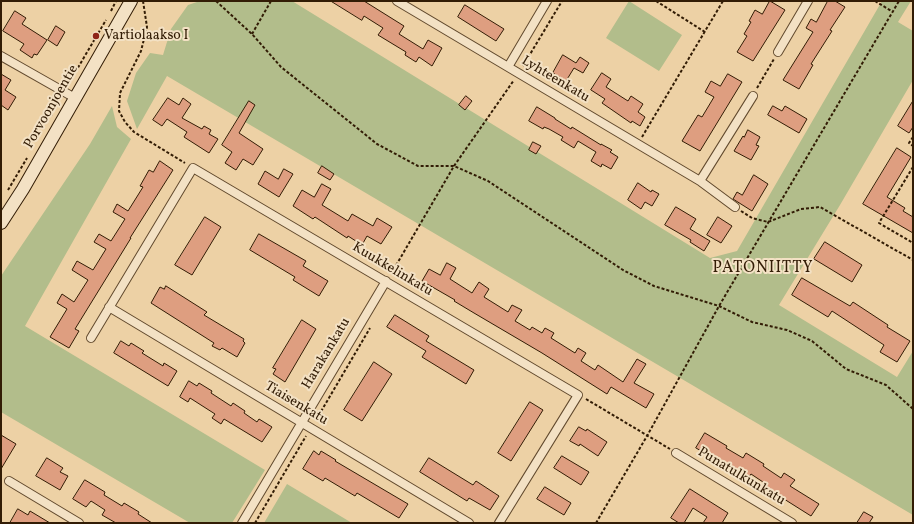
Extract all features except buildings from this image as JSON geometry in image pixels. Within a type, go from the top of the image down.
[{"type":"street","name":"Lyhteenkatu","points":[[397,1],[700,181],[735,207]]},
{"type":"street","points":[[508,67],[547,1]]},
{"type":"street","points":[[778,52],[808,1]]},
{"type":"street","name":"Porvoonjoentie","points":[[1,223],[23,189],[75,98],[125,2]]},
{"type":"street","points":[[1,56],[75,98]]},
{"type":"street","points":[[700,181],[753,96]]},
{"type":"street","name":"Kuukkelinkatu","points":[[193,168],[578,394]]},
{"type":"street","points":[[90,338],[193,168]]},
{"type":"street","name":"Harakankatu","points":[[242,523],[386,281]]},
{"type":"street","name":"Tiaisenkatu","points":[[110,307],[469,523]]},
{"type":"street","points":[[499,523],[578,394]]},
{"type":"street","name":"Punatulkunkatu","points":[[676,453],[792,523]]},
{"type":"street","points":[[8,481],[79,523]]},
{"type":"path","points":[[143,1],[147,27],[141,51],[120,93],[119,111],[125,122],[134,132],[193,168]]},
{"type":"path","points":[[216,1],[252,34],[281,68],[377,144],[418,166],[454,166],[488,181],[629,273],[654,286],[719,306],[752,322],[787,330],[812,342],[846,369],[886,385],[913,410]]},
{"type":"path","points":[[252,34],[271,1]]},
{"type":"path","points":[[386,281],[454,166],[519,73],[562,1]]},
{"type":"path","points":[[656,1],[705,32]]},
{"type":"path","points":[[638,144],[723,1]]},
{"type":"path","points":[[875,1],[893,12]]},
{"type":"path","points":[[596,523],[647,436],[719,306],[899,1]]},
{"type":"path","points":[[111,12],[125,2]]},
{"type":"path","points":[[48,122],[61,89],[76,71],[107,18]]},
{"type":"path","points":[[753,96],[778,52]]},
{"type":"path","points":[[913,137],[909,144],[913,146]]},
{"type":"path","points":[[7,191],[26,158]]},
{"type":"path","points":[[913,167],[879,223],[913,243]]},
{"type":"path","points":[[735,207],[752,218],[768,222],[801,208],[820,207],[913,260]]},
{"type":"path","points":[[255,523],[373,323]]},
{"type":"path","points":[[578,394],[676,453]]},
{"type":"green space","points":[[200,1],[292,1],[710,258],[737,251],[882,1],[911,1],[898,22],[913,31],[913,80],[840,205],[779,305],[897,377],[913,351],[913,515],[167,76],[137,129],[127,101],[136,73],[150,53],[163,55],[171,29],[188,5]]},
{"type":"green space","points":[[629,1],[682,35],[659,71],[606,38]]},
{"type":"green space","points":[[112,106],[117,127],[131,139],[25,326],[265,470],[232,523],[190,523],[1,412],[1,276],[90,144]]},
{"type":"green space","points":[[287,484],[352,523],[264,523]]},
{"type":"place","name":"Vartiolaakso I","points":[[96,36]]},
{"type":"district","name":"PATONIITTY","points":[[763,269]]}]
